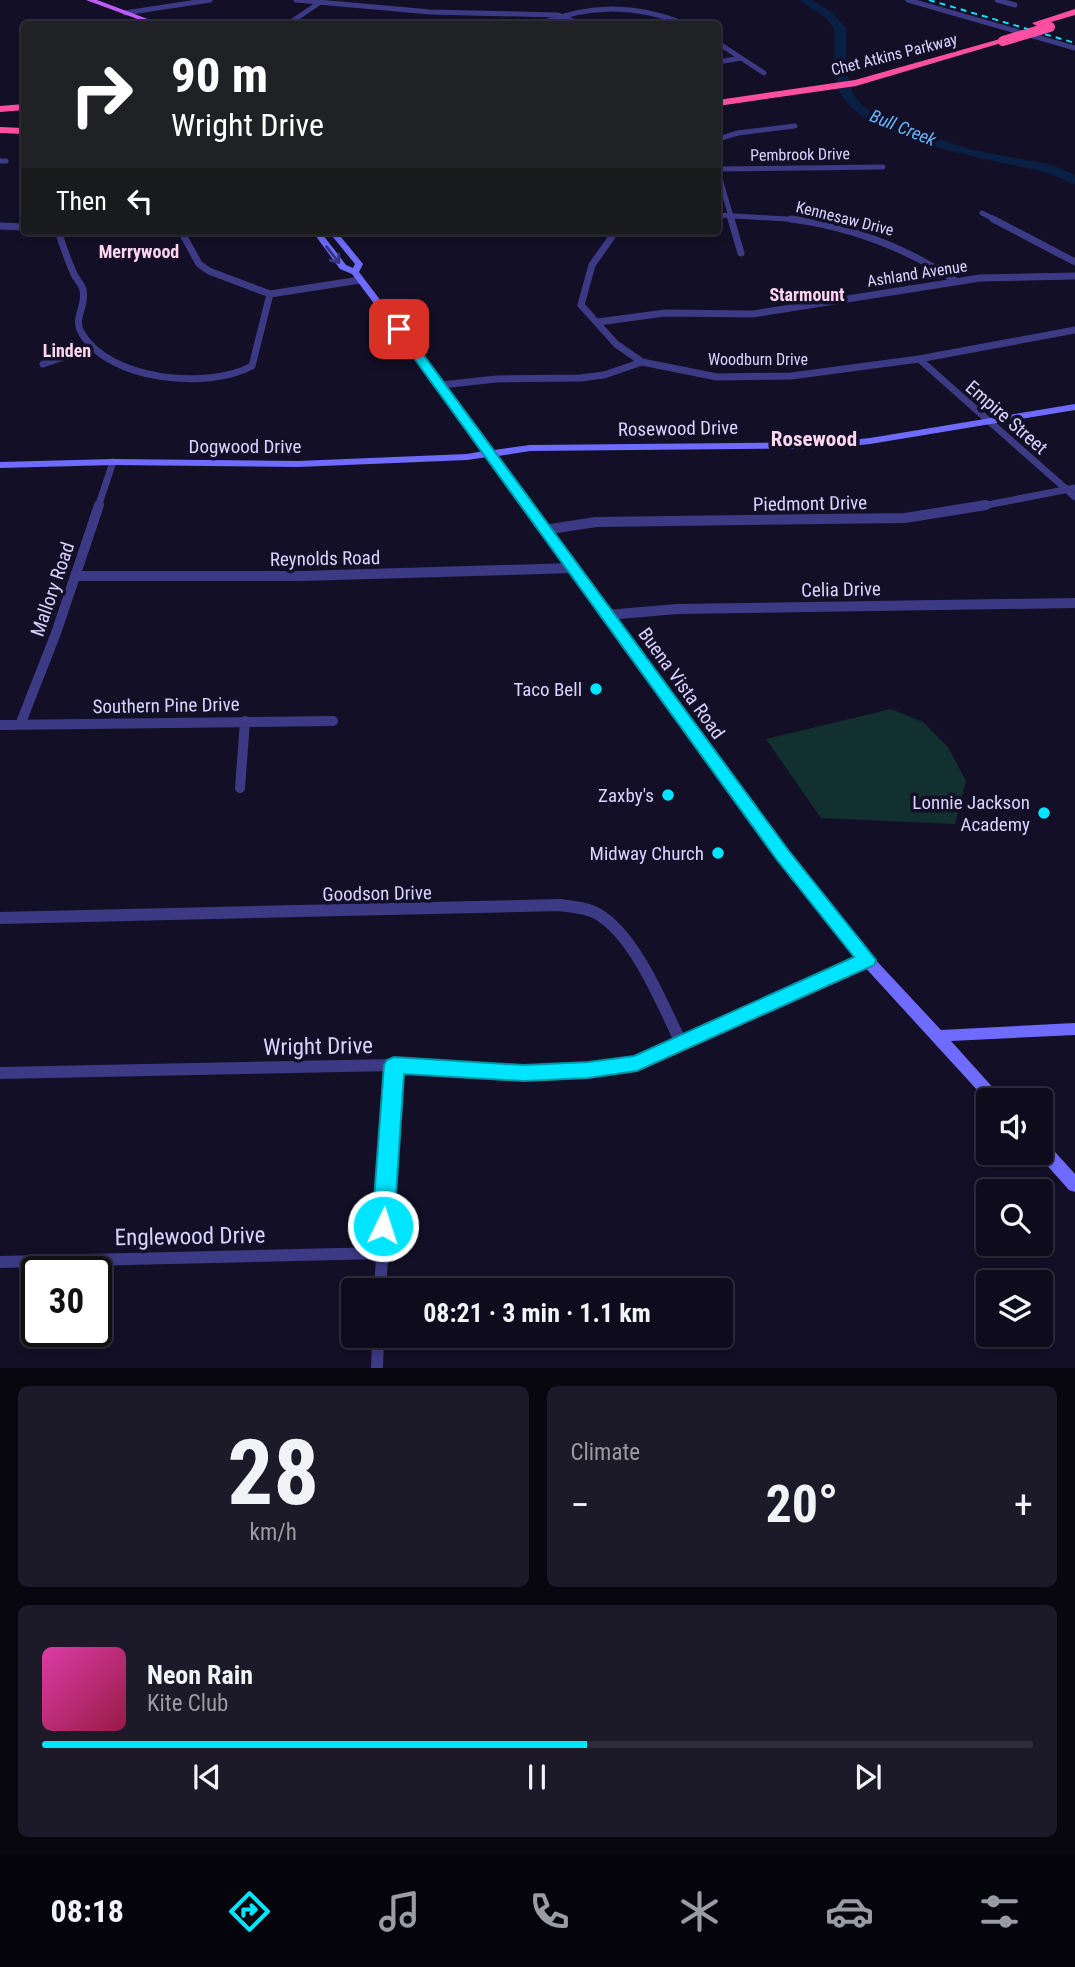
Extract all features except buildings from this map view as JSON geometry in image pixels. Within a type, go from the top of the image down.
[{"type":"highway","name":"Chet Atkins Parkway","points":[[721,96],[856,83],[991,37],[1075,12]]},
{"type":"highway","name":"Chet Atkins Parkway","points":[[804,90],[886,72],[1075,19]]},
{"type":"highway","points":[[721,104],[804,90]]},
{"type":"highway","points":[[0,112],[21,108]]},
{"type":"highway","points":[[0,112],[21,114]]},
{"type":"highway","points":[[0,121],[21,120]]},
{"type":"highway","points":[[0,130],[21,131]]},
{"type":"main road","points":[[90,0],[136,20]]},
{"type":"main road","name":"Buena Vista Road","points":[[319,235],[343,268],[357,276],[441,385],[803,883],[867,960],[985,1088]]},
{"type":"main road","name":"Buena Vista Road","points":[[335,235],[359,264],[357,276]]},
{"type":"main road","name":"Rosewood Drive","points":[[489,453],[586,447],[832,444],[1075,407]]},
{"type":"main road","name":"Dogwood Drive","points":[[0,465],[298,464],[467,457],[489,453]]},
{"type":"main road","points":[[937,1036],[1075,1029]]},
{"type":"main road","points":[[1053,1161],[1075,1185]]},
{"type":"street","points":[[125,13],[211,0]]},
{"type":"street","points":[[296,0],[430,12],[558,15],[592,10],[640,11],[678,21]]},
{"type":"street","points":[[908,0],[1075,48]]},
{"type":"street","points":[[997,0],[1014,5]]},
{"type":"street","points":[[292,21],[320,2]]},
{"type":"street","points":[[546,21],[558,15],[573,21]]},
{"type":"street","points":[[721,45],[764,73]]},
{"type":"street","points":[[721,61],[741,58]]},
{"type":"street","points":[[721,138],[738,133],[795,126]]},
{"type":"street","name":"Pembrook Drive","points":[[721,171],[883,167]]},
{"type":"street","points":[[721,181],[741,253]]},
{"type":"street","name":"Kennesaw Drive","points":[[721,215],[752,213],[780,216],[850,230],[900,246],[930,261],[956,281]]},
{"type":"street","points":[[982,213],[1075,262]]},
{"type":"street","points":[[0,226],[21,227]]},
{"type":"street","points":[[60,235],[76,279],[82,287],[84,298],[78,319],[79,330],[92,347],[115,364],[154,375],[204,378],[245,373],[252,366],[270,294]]},
{"type":"street","points":[[183,235],[199,264],[209,271],[270,294],[357,276]]},
{"type":"street","points":[[612,235],[606,240],[581,289],[581,305],[616,344],[642,362]]},
{"type":"street","name":"Ashland Avenue","points":[[598,322],[665,313],[754,314],[956,281],[1017,275],[1075,276]]},
{"type":"street","name":"Woodburn Drive","points":[[441,385],[496,379],[580,378],[604,374],[642,362],[717,377],[791,376],[919,359],[1075,330]]},
{"type":"street","points":[[43,364],[92,347]]},
{"type":"street","name":"Empire Street","points":[[919,359],[989,422],[1071,489],[1075,497]]},
{"type":"street","name":"Mallory Road","points":[[19,725],[76,576],[113,463]]},
{"type":"street","name":"Piedmont Drive","points":[[544,530],[596,522],[931,516],[1071,489]]},
{"type":"street","name":"Reynolds Road","points":[[76,576],[301,576],[574,568]]},
{"type":"street","name":"Celia Drive","points":[[607,615],[703,608],[1075,603]]},
{"type":"street","points":[[240,788],[245,721]]},
{"type":"street","name":"Southern Pine Drive","points":[[0,725],[333,721]]},
{"type":"street","name":"Goodson Drive","points":[[0,918],[559,905],[598,914],[621,937],[652,982],[681,1044]]},
{"type":"street","name":"Wright Drive","points":[[0,1073],[394,1065],[524,1073],[588,1070],[637,1063],[867,960]]},
{"type":"street","points":[[380,1278],[394,1065]]},
{"type":"street","name":"Englewood Drive","points":[[0,1262],[381,1253]]},
{"type":"street","points":[[377,1368],[378,1348]]},
{"type":"green space","points":[[891,709],[923,722],[948,747],[966,781],[955,824],[821,818],[766,739]]},
{"type":"waterway","name":"Bull Creek","points":[[804,0],[829,15],[840,28],[840,71],[847,95],[861,111],[890,126],[966,152],[1047,168],[1075,180]]},
{"type":"railway","points":[[929,0],[1075,43]]},
{"type":"place","name":"Taco Bell","points":[[596,689]]},
{"type":"place","name":"Zaxby's","points":[[668,795]]},
{"type":"place","name":"Lonnie Jackson Academy","points":[[1044,813]]},
{"type":"place","name":"Midway Church","points":[[718,853]]},
{"type":"district","name":"Merrywood","points":[[139,252]]},
{"type":"district","name":"Starmount","points":[[807,295]]},
{"type":"district","name":"Linden","points":[[67,351]]},
{"type":"district","name":"Rosewood","points":[[814,439]]},
{"type":"route","points":[[383,1226],[394,1065],[524,1073],[588,1070],[637,1063],[867,960],[803,883],[399,329]]}]
